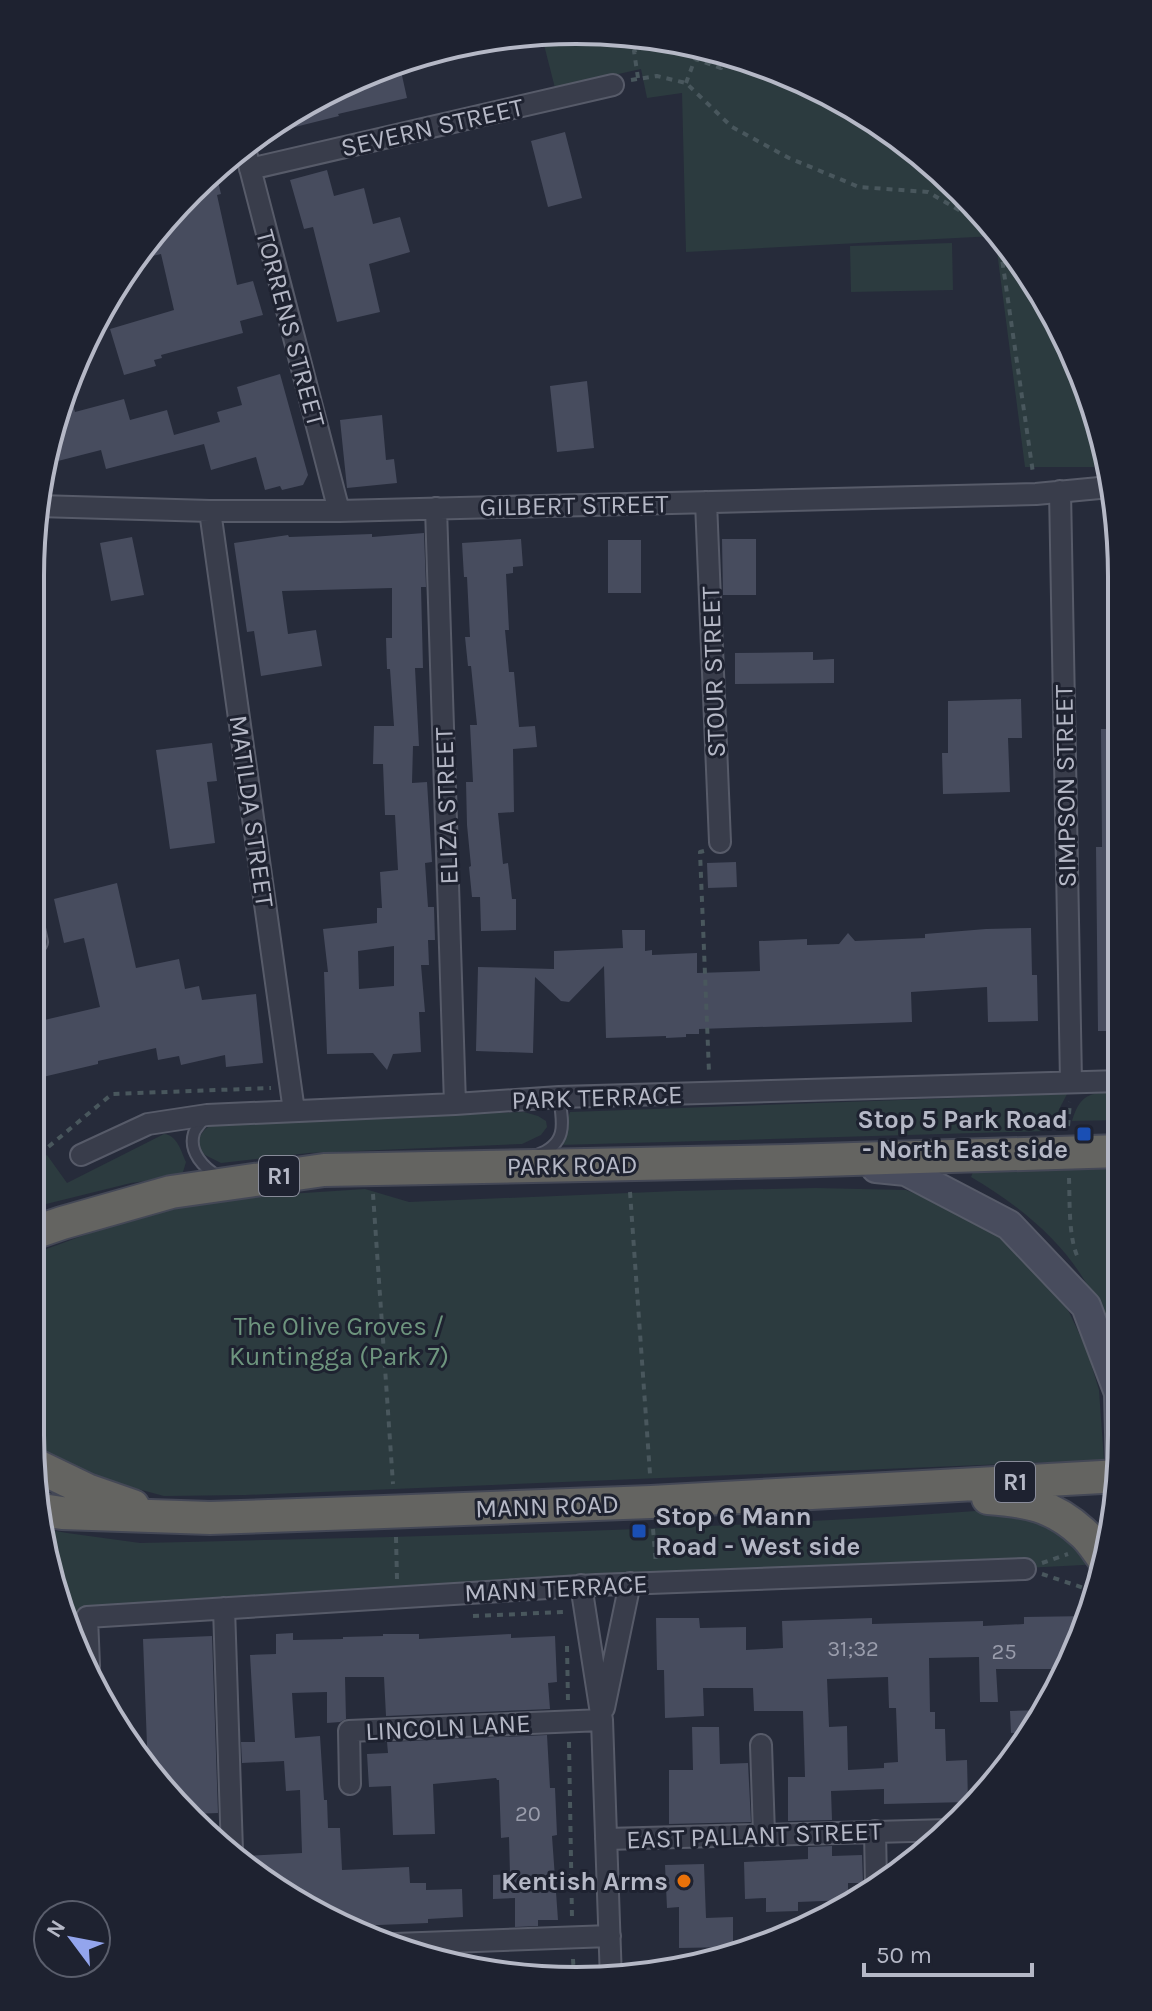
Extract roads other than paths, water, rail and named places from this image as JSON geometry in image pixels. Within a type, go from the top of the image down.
[{"type":"highway","name":"PARK ROAD","points":[[44,1228],[171,1192],[324,1170],[1108,1151]]},
{"type":"highway","points":[[45,1470],[87,1490],[166,1516]]},
{"type":"highway","name":"MANN ROAD","points":[[166,1516],[210,1518],[651,1502],[1106,1475]]},
{"type":"highway","points":[[47,1489],[166,1516]]},
{"type":"highway","points":[[881,1490],[1025,1500],[1057,1513],[1085,1534],[1096,1548]]},
{"type":"highway","name":"R1","points":[[50,1511],[166,1516]]},
{"type":"main road","points":[[788,1161],[906,1171],[1009,1225],[1086,1306],[1108,1364]]},
{"type":"street","name":"SEVERN STREET","points":[[250,169],[613,85]]},
{"type":"street","name":"TORRENS STREET","points":[[247,158],[339,511]]},
{"type":"street","name":"GILBERT STREET","points":[[49,506],[339,511],[1036,494],[1100,488]]},
{"type":"street","name":"SIMPSON STREET","points":[[1060,491],[1071,1082]]},
{"type":"street","name":"STOUR STREET","points":[[706,502],[720,842]]},
{"type":"street","name":"ELIZA STREET","points":[[436,508],[455,1104]]},
{"type":"street","name":"MATILDA STREET","points":[[210,511],[294,1111]]},
{"type":"street","name":"PARK TERRACE","points":[[81,1155],[148,1124],[207,1115],[559,1097],[1108,1081]]},
{"type":"street","name":"MANN TERRACE","points":[[88,1648],[87,1617],[581,1585],[1025,1569]]},
{"type":"street","points":[[602,1720],[630,1583]]},
{"type":"street","points":[[581,1585],[602,1720],[611,1966]]},
{"type":"street","points":[[224,1608],[232,1840]]},
{"type":"street","name":"LINCOLN LANE","points":[[350,1784],[349,1731],[602,1720]]},
{"type":"street","points":[[761,1745],[764,1834]]},
{"type":"street","name":"EAST PALLANT STREET","points":[[606,1839],[932,1830]]},
{"type":"street","points":[[875,1831],[876,1874]]},
{"type":"street","points":[[419,1943],[610,1936]]},
{"type":"lane","points":[[501,1167],[544,1152],[558,1141],[564,1128],[559,1097]]},
{"type":"lane","points":[[207,1115],[195,1132],[192,1147],[200,1163],[216,1176],[239,1182]]},
{"type":"place","name":"Stop 5 Park Road - North East side","points":[[1084,1134]]},
{"type":"place","name":"Stop 6 Mann Road - West side","points":[[639,1531]]},
{"type":"place","name":"Kentish Arms","points":[[684,1881]]},
{"type":"park label","name":"The Olive Groves / Kuntingga (Park 7)","points":[[339,1341]]}]
